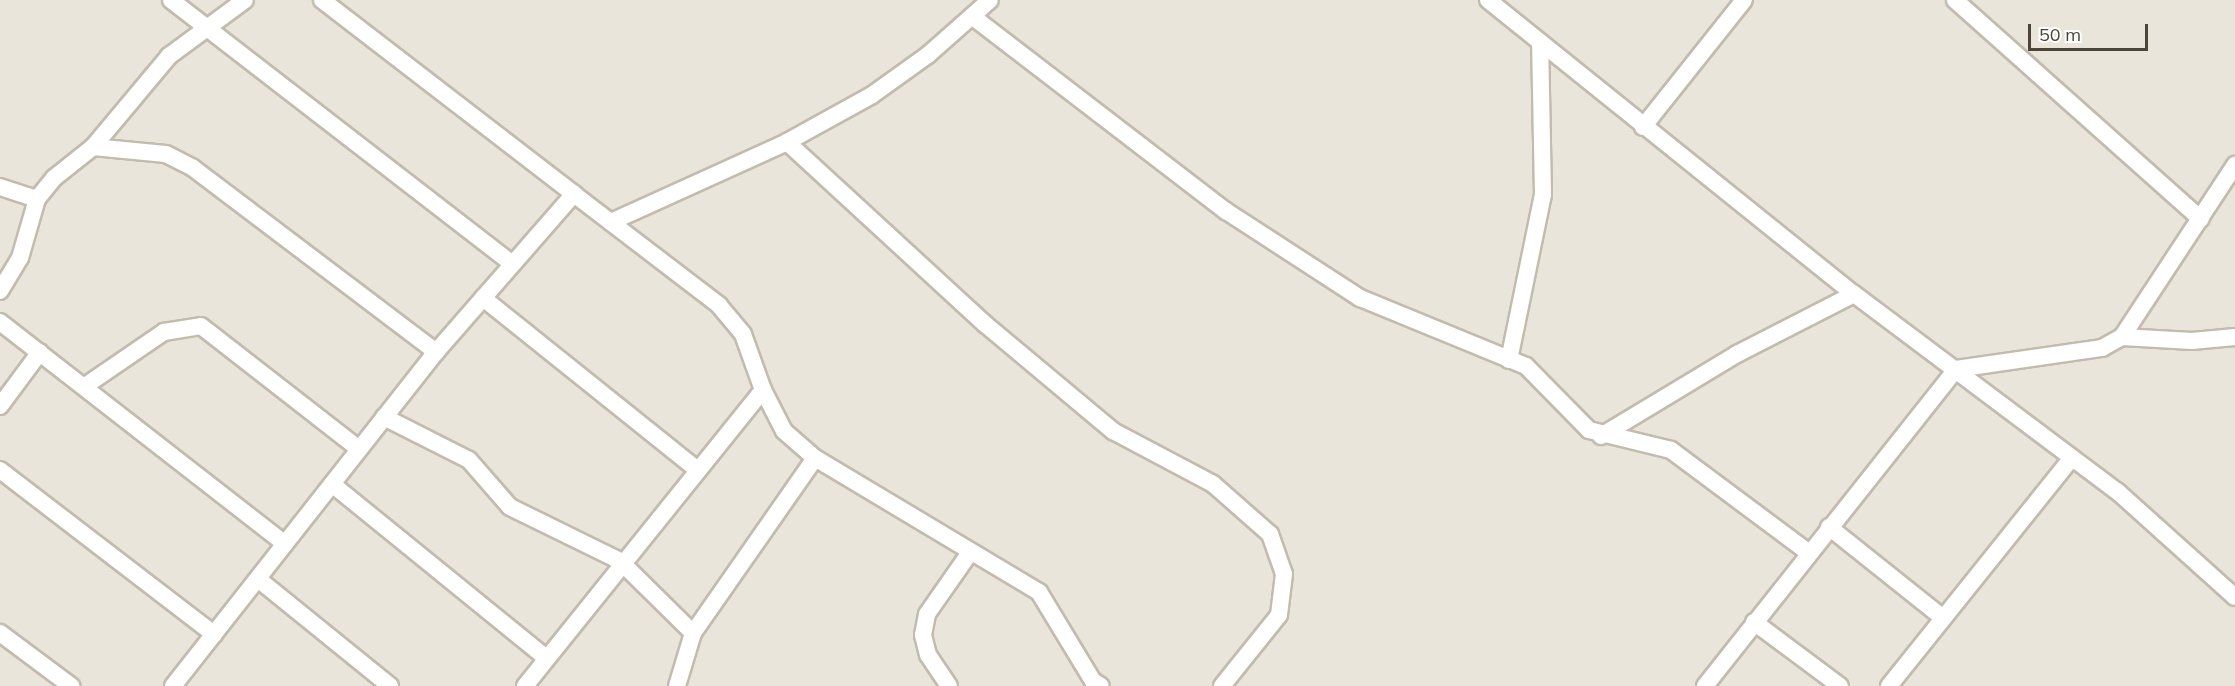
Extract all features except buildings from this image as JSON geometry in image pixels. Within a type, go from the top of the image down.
[{"type":"street","points":[[171,0],[512,264]]},
{"type":"street","points":[[0,291],[20,258],[37,199],[69,163],[93,147],[169,56],[246,0]]},
{"type":"street","points":[[322,0],[719,305],[743,334],[763,390],[784,431],[816,458],[969,554],[1010,569],[1039,592],[1096,684]]},
{"type":"street","points":[[611,222],[787,142],[872,95],[973,16],[990,0]]},
{"type":"street","points":[[1488,0],[1540,45],[1854,294],[1956,369],[2070,460],[2118,492],[2235,597]]},
{"type":"street","points":[[1643,127],[1744,0]]},
{"type":"street","points":[[1954,0],[2201,219]]},
{"type":"street","points":[[973,16],[1226,211],[1360,298],[1509,360],[1542,378],[1577,420],[1601,436],[1671,450],[1808,552]]},
{"type":"street","points":[[1509,360],[1543,195],[1540,45]]},
{"type":"street","points":[[787,142],[985,324],[1113,430],[1213,484],[1270,534],[1284,574],[1279,615],[1222,686]]},
{"type":"street","points":[[93,147],[166,154],[193,168],[436,352]]},
{"type":"street","points":[[1705,686],[1808,552],[1956,369],[2102,348],[2122,337],[2235,165]]},
{"type":"street","points":[[0,187],[37,199]]},
{"type":"street","points":[[181,683],[214,634],[358,449],[436,352],[574,194]]},
{"type":"street","points":[[1601,436],[1737,354],[1854,294]]},
{"type":"street","points":[[483,298],[698,470]]},
{"type":"street","points":[[0,322],[285,544]]},
{"type":"street","points":[[85,386],[164,332],[201,326],[358,449]]},
{"type":"street","points":[[2122,337],[2192,341],[2235,336]]},
{"type":"street","points":[[0,406],[40,352]]},
{"type":"street","points":[[525,686],[620,561],[763,390]]},
{"type":"street","points":[[384,417],[469,460],[521,514],[620,561],[693,633]]},
{"type":"street","points":[[676,686],[693,633],[816,458]]},
{"type":"street","points":[[1889,686],[2070,460]]},
{"type":"street","points":[[0,470],[214,634]]},
{"type":"street","points":[[332,483],[546,658]]},
{"type":"street","points":[[1829,527],[1943,618]]},
{"type":"street","points":[[949,686],[928,655],[923,635],[927,614],[969,554]]},
{"type":"street","points":[[258,579],[390,686]]},
{"type":"street","points":[[1755,622],[1840,686]]},
{"type":"street","points":[[0,633],[71,686]]},
{"type":"shaded area","points":[[0,0],[2235,0],[2235,686],[0,686]]}]
